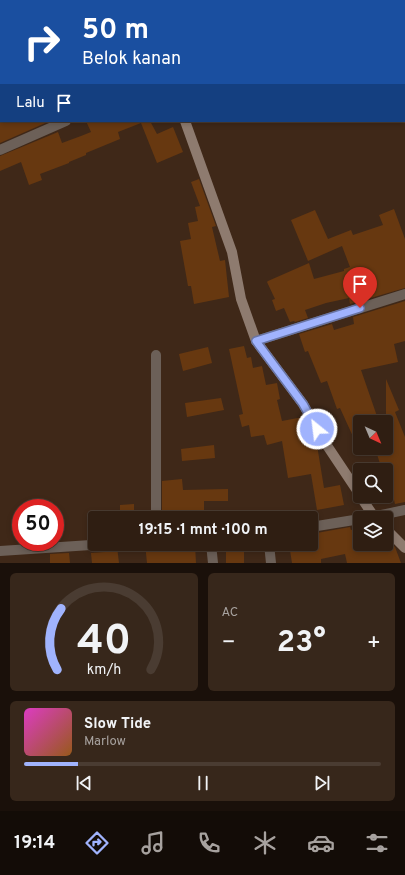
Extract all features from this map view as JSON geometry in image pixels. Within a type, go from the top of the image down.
[{"type":"main road","points":[[185,122],[232,252],[241,299],[256,341],[303,404],[324,441],[353,485]]},
{"type":"main road","points":[[393,536],[405,548]]},
{"type":"street","points":[[0,150],[64,122]]},
{"type":"street","points":[[256,341],[405,294]]},
{"type":"street","points":[[156,355],[156,511]]},
{"type":"street","points":[[393,513],[405,510]]},
{"type":"street","points":[[318,526],[353,520]]},
{"type":"street","points":[[0,551],[88,545]]},
{"type":"street","points":[[212,551],[213,563]]},
{"type":"street","points":[[270,551],[271,563]]},
{"type":"building","points":[[0,122],[48,122],[0,143]]},
{"type":"building","points":[[86,122],[151,122],[157,134],[173,127],[183,152],[157,163],[141,123],[118,132],[120,139],[86,153],[86,155],[69,163],[40,174],[42,180],[29,185],[21,162],[0,171],[0,156],[58,132],[62,143],[91,132]]},
{"type":"building","points":[[199,179],[216,226],[212,227],[220,261],[225,260],[229,297],[194,304],[191,286],[188,286],[180,241],[191,239],[188,223],[198,221],[195,207],[200,206],[191,182]]},
{"type":"building","points":[[394,209],[405,239],[405,288],[350,304],[349,298],[326,303],[305,310],[308,318],[295,322],[290,322],[284,308],[276,311],[272,300],[275,299],[267,282],[268,281],[309,263],[314,279],[344,271],[344,269],[350,267],[342,246],[308,261],[291,220],[315,210],[328,239],[351,230],[353,235],[383,225],[379,215]]},
{"type":"building","points":[[405,301],[405,341],[394,344],[398,362],[361,370],[377,415],[353,415],[353,437],[340,408],[337,409],[327,381],[321,383],[308,351],[305,352],[299,334],[332,324],[334,330],[354,324],[353,317]]},
{"type":"building","points":[[244,346],[247,358],[251,357],[253,368],[262,366],[266,385],[277,383],[280,399],[277,400],[282,421],[303,417],[311,432],[314,445],[317,445],[324,488],[340,485],[344,505],[317,510],[311,474],[288,478],[282,441],[267,445],[264,435],[251,437],[249,425],[242,427],[239,415],[243,414],[229,349]]},
{"type":"building","points":[[208,347],[212,363],[183,371],[179,354]]},
{"type":"building","points":[[386,379],[399,410],[395,412],[405,437],[405,502],[395,504],[393,496],[393,463],[380,463],[377,455],[393,455],[393,415],[386,415]]},
{"type":"building","points":[[221,398],[224,410],[187,417],[185,403]]},
{"type":"building","points":[[214,445],[215,458],[182,461],[181,449]]},
{"type":"building","points":[[182,479],[183,490],[228,489],[228,501],[204,501],[204,510],[162,511],[162,481]]},
{"type":"building","points":[[134,504],[134,511],[120,511],[120,505]]},
{"type":"building","points":[[350,527],[351,530],[353,529],[353,551],[393,551],[393,545],[401,563],[347,563],[345,554],[321,559],[321,563],[292,563],[290,551],[318,551],[318,533]]},
{"type":"building","points":[[118,551],[119,563],[92,563],[91,553]]},
{"type":"building","points":[[146,551],[195,551],[196,563],[147,563]]},
{"type":"building","points":[[226,551],[244,551],[244,563],[226,563]]},
{"type":"building","points":[[69,553],[70,563],[50,563],[50,554]]},
{"type":"route","points":[[317,429],[303,404],[283,375],[256,341],[360,308]]}]
